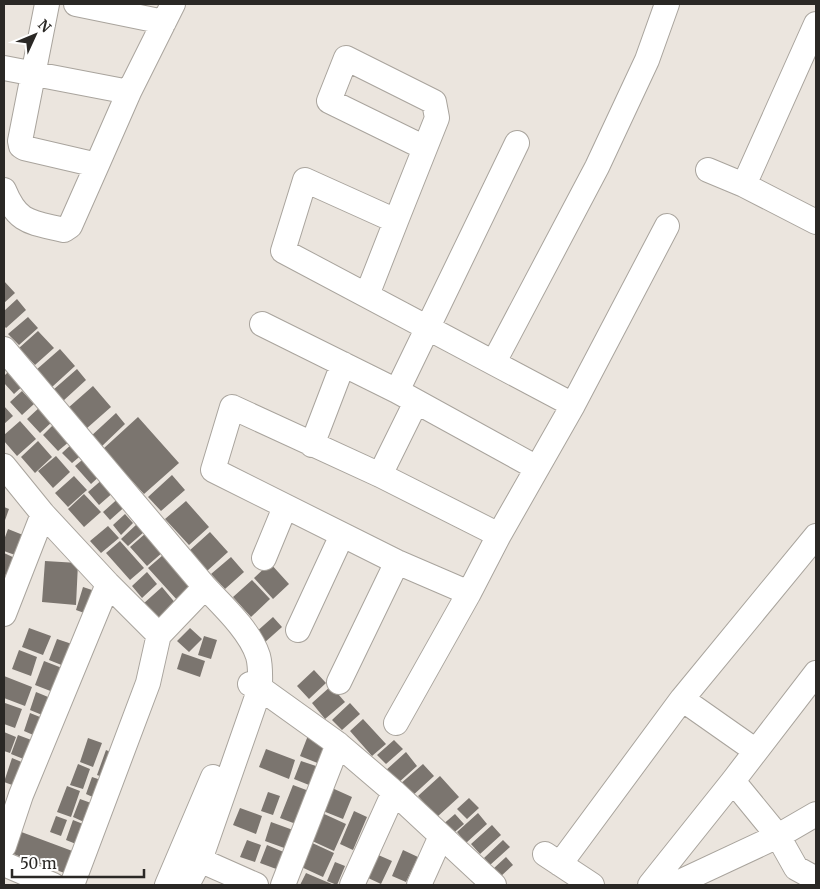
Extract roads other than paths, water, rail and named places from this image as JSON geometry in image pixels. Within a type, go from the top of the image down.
[{"type":"street","points":[[13,146],[20,141],[47,4]]},
{"type":"street","points":[[4,190],[8,200],[26,221],[64,230],[70,226],[129,92],[168,13],[76,4]]},
{"type":"street","points":[[494,362],[597,167],[647,60],[667,4]]},
{"type":"street","points":[[744,185],[816,24]]},
{"type":"street","points":[[367,295],[437,118],[434,102],[346,58],[328,100],[425,148]]},
{"type":"street","points":[[4,68],[129,92]]},
{"type":"street","points":[[380,475],[428,327],[517,143]]},
{"type":"street","points":[[13,146],[97,165]]},
{"type":"street","points":[[708,170],[744,185],[816,222]]},
{"type":"street","points":[[396,221],[306,180],[283,251],[494,362],[573,406]]},
{"type":"street","points":[[396,722],[469,594],[499,535],[573,406],[667,226]]},
{"type":"street","points":[[262,324],[343,364],[537,468]]},
{"type":"street","points":[[4,349],[205,587],[225,608],[252,644],[258,657],[257,681],[191,856],[187,885]]},
{"type":"street","points":[[312,445],[343,364]]},
{"type":"street","points":[[469,594],[397,562],[213,470],[232,407],[380,475],[499,535]]},
{"type":"street","points":[[4,466],[43,514],[108,584],[159,634]]},
{"type":"street","points":[[264,558],[285,507]]},
{"type":"street","points":[[4,614],[43,514]]},
{"type":"street","points":[[298,630],[342,535]]},
{"type":"street","points":[[592,885],[552,859],[816,536]]},
{"type":"street","points":[[339,682],[397,562]]},
{"type":"street","points":[[4,846],[13,791],[108,584]]},
{"type":"street","points":[[72,885],[148,683],[159,634],[205,587]]},
{"type":"street","points":[[650,885],[816,673]]},
{"type":"street","points":[[257,681],[338,744],[394,792],[494,885]]},
{"type":"street","points":[[682,699],[756,751]]},
{"type":"street","points":[[283,885],[338,744]]},
{"type":"street","points":[[733,781],[778,836],[800,878]]},
{"type":"street","points":[[352,885],[394,792]]},
{"type":"street","points":[[674,885],[778,836],[816,813]]},
{"type":"street","points":[[419,885],[441,836]]},
{"type":"street","points":[[167,885],[191,856]]},
{"type":"street","points":[[191,856],[256,885]]},
{"type":"street","points":[[4,864],[53,885]]}]
